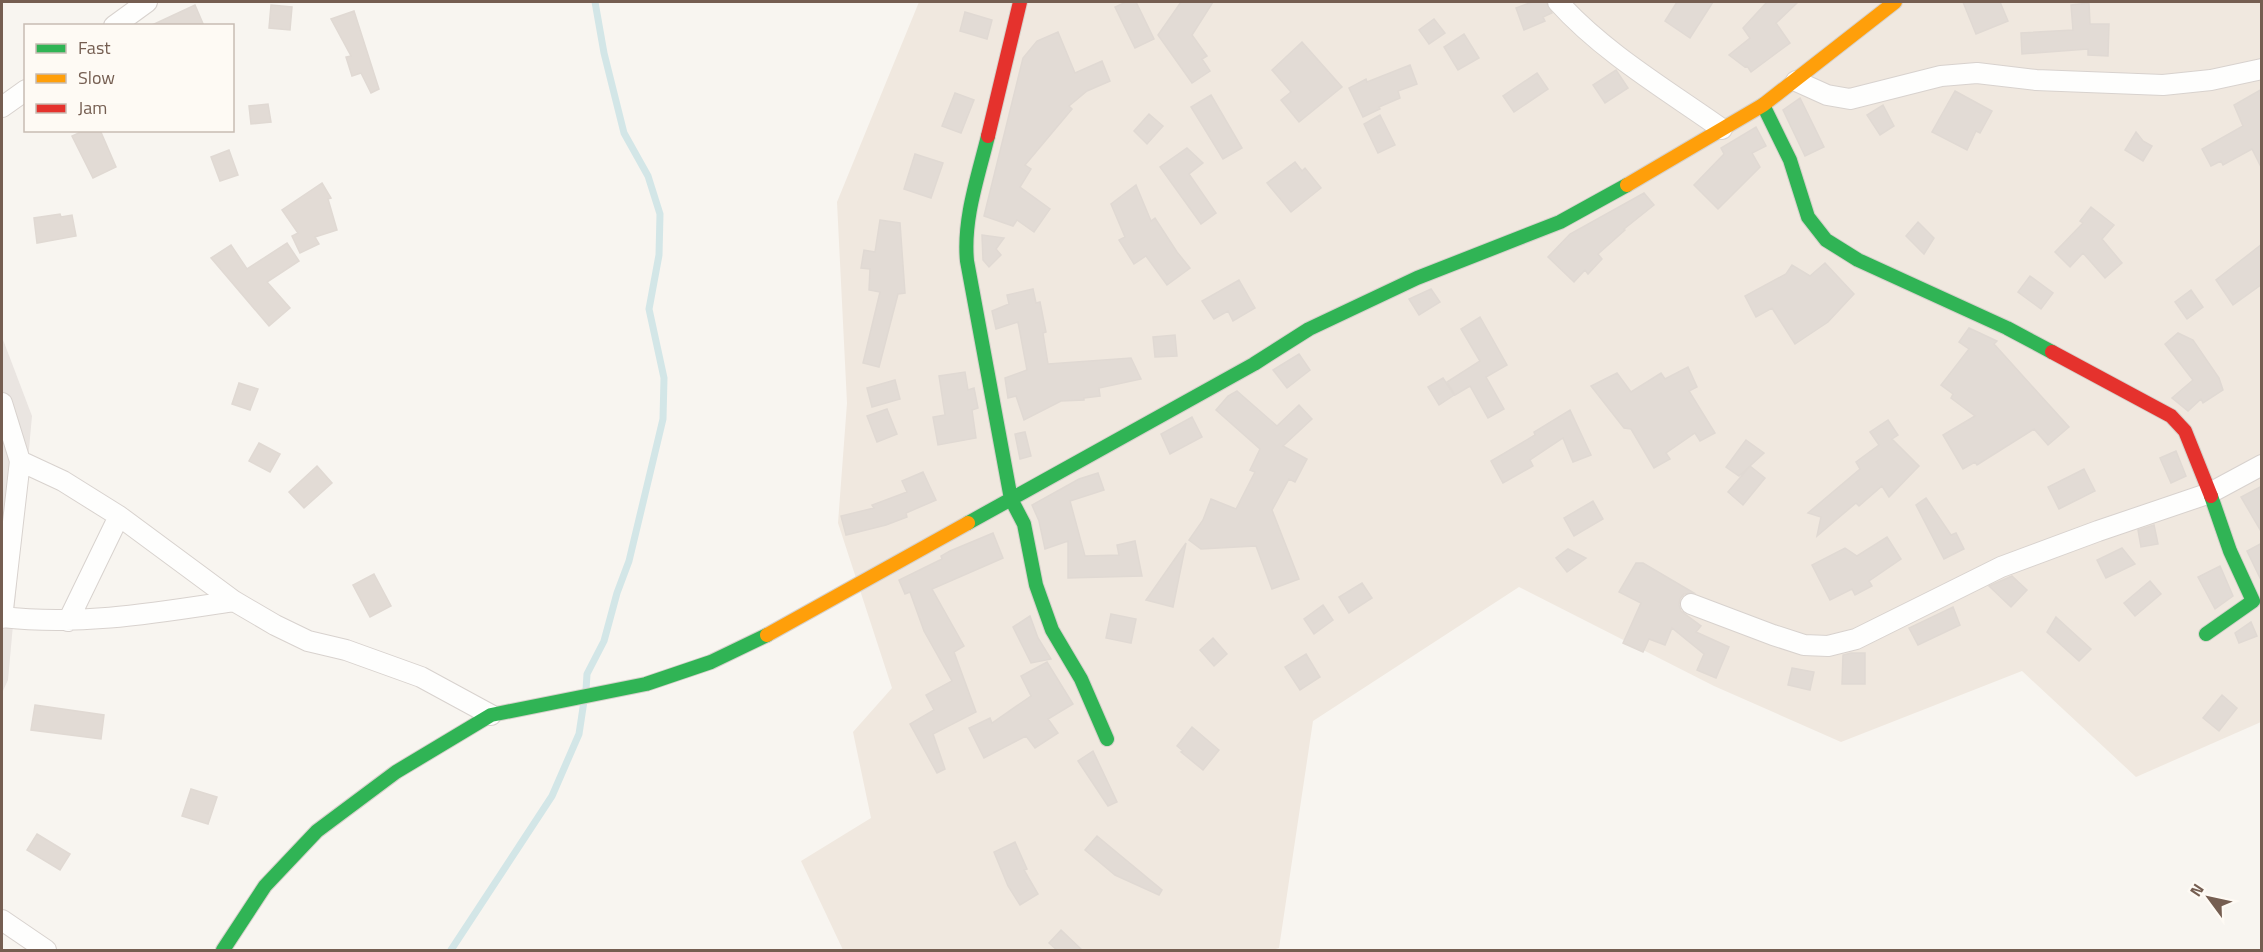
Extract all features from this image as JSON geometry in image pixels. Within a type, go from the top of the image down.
[{"type":"street","points":[[117,24],[147,2]]},
{"type":"street","points":[[1020,2],[969,213],[965,240],[967,261],[1011,499],[1024,524],[1036,585],[1052,630],[1081,679],[1107,739]]},
{"type":"street","points":[[1558,2],[1573,18],[1607,46],[1722,129]]},
{"type":"street","points":[[223,951],[265,886],[317,831],[396,772],[491,715],[646,684],[711,662],[774,631],[1254,364],[1309,329],[1417,278],[1560,222],[1763,105],[1895,2]]},
{"type":"street","points":[[1796,81],[1827,95],[1850,99],[1941,76],[1977,74],[2036,80],[2163,85],[2211,80],[2262,69]]},
{"type":"street","points":[[2,107],[24,91]]},
{"type":"street","points":[[1763,105],[1791,160],[1808,217],[1826,240],[1858,260],[2007,328],[2171,416],[2185,431],[2230,551],[2253,601],[2206,634]]},
{"type":"street","points":[[2,403],[20,461],[2,617],[68,621],[151,613],[234,601]]},
{"type":"street","points":[[20,461],[63,481],[118,516],[234,601],[308,641],[346,650],[421,677],[491,715]]},
{"type":"street","points":[[1691,603],[1804,645],[1828,646],[1856,639],[2001,567],[2210,493],[2262,465]]},
{"type":"street","points":[[68,621],[118,516]]},
{"type":"street","points":[[2,920],[46,951]]},
{"type":"shaded area","points":[[919,2],[2261,2],[2261,722],[2136,777],[2022,671],[1841,742],[1714,686],[1519,587],[1313,721],[1279,948],[1272,950],[843,950],[801,861],[871,818],[853,732],[892,688],[838,523],[847,403],[837,202]]},
{"type":"shaded area","points":[[2,337],[32,416],[8,680],[2,693]]},
{"type":"building","points":[[1126,2],[1136,2],[1154,39],[1135,48],[1115,7]]},
{"type":"building","points":[[1181,2],[1213,2],[1192,35],[1207,56],[1202,59],[1210,71],[1192,83],[1158,35]]},
{"type":"building","points":[[1532,2],[1546,2],[1552,13],[1543,17],[1545,21],[1524,30],[1516,8]]},
{"type":"building","points":[[1677,2],[1713,2],[1690,38],[1665,21]]},
{"type":"building","points":[[1767,2],[1798,2],[1776,23],[1790,43],[1751,72],[1747,66],[1745,67],[1729,55],[1750,38],[1743,28]]},
{"type":"building","points":[[1963,2],[2000,2],[2008,21],[1976,34]]},
{"type":"building","points":[[2089,3],[2090,24],[2109,24],[2108,56],[2088,55],[2088,49],[2022,54],[2021,33],[2073,30],[2071,5]]},
{"type":"building","points":[[195,5],[203,24],[154,24]]},
{"type":"building","points":[[271,5],[292,7],[290,30],[269,28]]},
{"type":"building","points":[[354,11],[379,89],[371,93],[361,73],[352,76],[346,57],[351,56],[331,19]]},
{"type":"building","points":[[965,12],[992,20],[987,39],[960,31]]},
{"type":"building","points":[[1434,19],[1445,33],[1429,44],[1419,30]]},
{"type":"building","points":[[1058,32],[1075,73],[1102,61],[1110,81],[1087,91],[1069,106],[1072,109],[1025,165],[1031,169],[1020,187],[1050,209],[1034,232],[1017,220],[1013,226],[984,216],[1023,58],[1037,41]]},
{"type":"building","points":[[1464,34],[1479,58],[1458,70],[1444,47]]},
{"type":"building","points":[[1302,42],[1342,87],[1299,122],[1281,100],[1291,92],[1272,70]]},
{"type":"building","points":[[1410,65],[1417,84],[1398,91],[1400,98],[1363,117],[1349,88],[1366,79],[1367,82]]},
{"type":"building","points":[[1616,70],[1628,88],[1605,103],[1593,85]]},
{"type":"building","points":[[1537,73],[1548,89],[1514,112],[1503,96]]},
{"type":"building","points":[[2262,89],[2262,169],[2252,149],[2223,165],[2221,161],[2211,166],[2202,149],[2243,126],[2234,105]]},
{"type":"building","points":[[1955,91],[1992,111],[1980,133],[1976,131],[1967,150],[1932,132]]},
{"type":"building","points":[[955,93],[974,100],[961,133],[942,126]]},
{"type":"building","points":[[1211,95],[1242,148],[1223,159],[1191,107]]},
{"type":"building","points":[[1800,98],[1824,147],[1805,156],[1783,110]]},
{"type":"building","points":[[268,104],[271,122],[251,124],[249,106]]},
{"type":"building","points":[[1883,105],[1894,126],[1880,135],[1867,115]]},
{"type":"building","points":[[1149,114],[1163,126],[1147,144],[1134,131]]},
{"type":"building","points":[[1380,115],[1395,145],[1378,153],[1364,124]]},
{"type":"building","points":[[1756,127],[1766,146],[1752,153],[1760,167],[1718,209],[1694,185],[1724,154],[1721,148]]},
{"type":"building","points":[[81,132],[101,132],[116,167],[93,178],[72,136]]},
{"type":"building","points":[[2136,132],[2143,141],[2152,146],[2143,161],[2125,150]]},
{"type":"building","points":[[1187,148],[1203,163],[1189,174],[1216,213],[1201,224],[1160,167]]},
{"type":"building","points":[[229,150],[238,175],[220,181],[211,157]]},
{"type":"building","points":[[915,154],[943,163],[931,198],[904,189]]},
{"type":"building","points":[[1295,162],[1302,171],[1305,168],[1321,188],[1291,212],[1267,183]]},
{"type":"building","points":[[322,183],[331,198],[328,199],[337,230],[315,237],[319,244],[300,253],[292,236],[298,233],[282,210]]},
{"type":"building","points":[[1136,185],[1151,221],[1155,218],[1190,268],[1167,285],[1146,256],[1134,264],[1119,240],[1125,237],[1111,204]]},
{"type":"building","points":[[1644,193],[1654,205],[1598,254],[1602,259],[1588,274],[1585,270],[1574,282],[1548,257],[1570,234]]},
{"type":"building","points":[[2091,207],[2114,225],[2102,239],[2122,263],[2105,278],[2083,253],[2070,267],[2055,252],[2083,223],[2080,221]]},
{"type":"building","points":[[60,214],[61,217],[72,215],[76,236],[37,243],[34,218]]},
{"type":"building","points":[[880,220],[900,223],[905,293],[898,294],[879,367],[863,363],[880,292],[869,290],[870,269],[861,268],[864,250],[875,252]]},
{"type":"building","points":[[1918,222],[1934,238],[1924,254],[1906,236]]},
{"type":"building","points":[[982,235],[1004,238],[996,249],[1001,255],[989,267],[983,260]]},
{"type":"building","points":[[287,243],[299,261],[267,282],[290,308],[269,326],[211,258],[231,245],[247,269]]},
{"type":"building","points":[[2262,244],[2262,284],[2233,305],[2216,280]]},
{"type":"building","points":[[1825,263],[1854,294],[1828,322],[1795,344],[1772,308],[1756,317],[1745,296],[1786,274],[1792,265],[1810,276]]},
{"type":"building","points":[[2030,276],[2053,293],[2041,309],[2018,292]]},
{"type":"building","points":[[1239,280],[1255,308],[1233,321],[1228,311],[1214,319],[1202,301]]},
{"type":"building","points":[[1033,289],[1036,303],[1040,302],[1046,332],[1043,333],[1048,364],[1131,358],[1141,379],[1099,388],[1100,396],[1084,398],[1084,400],[1061,401],[1024,420],[1016,396],[1008,398],[1005,378],[1027,370],[1018,322],[996,329],[992,311],[1009,304],[1007,295]]},
{"type":"building","points":[[1431,289],[1440,302],[1419,315],[1409,299]]},
{"type":"building","points":[[2191,290],[2203,307],[2187,319],[2175,302]]},
{"type":"building","points":[[1480,317],[1507,365],[1486,377],[1504,409],[1488,418],[1470,386],[1455,395],[1447,382],[1480,361],[1461,329]]},
{"type":"building","points":[[1969,328],[1997,341],[1994,344],[2069,427],[2048,445],[2034,429],[1977,465],[1975,462],[1963,469],[1943,435],[1975,416],[1951,398],[1953,394],[1941,385],[1969,349],[1959,342]]},
{"type":"building","points":[[2178,333],[2193,340],[2219,378],[2223,390],[2203,403],[2201,399],[2188,411],[2172,398],[2193,380],[2165,344]]},
{"type":"building","points":[[1175,335],[1177,356],[1155,357],[1153,337]]},
{"type":"building","points":[[1299,354],[1310,370],[1287,388],[1273,370]]},
{"type":"building","points":[[1688,367],[1697,387],[1689,391],[1715,433],[1700,441],[1695,433],[1666,453],[1670,459],[1654,468],[1631,429],[1624,428],[1591,386],[1617,373],[1631,392],[1661,373],[1665,379]]},
{"type":"building","points":[[965,372],[968,390],[974,388],[978,408],[972,410],[976,438],[938,445],[933,417],[945,415],[939,376]]},
{"type":"building","points":[[1443,378],[1454,395],[1439,405],[1428,387]]},
{"type":"building","points":[[895,380],[900,399],[872,407],[867,388]]},
{"type":"building","points":[[239,383],[258,389],[250,410],[232,404]]},
{"type":"building","points":[[1237,391],[1277,426],[1299,405],[1312,419],[1283,446],[1307,459],[1295,482],[1289,479],[1272,510],[1299,579],[1272,589],[1256,546],[1201,549],[1189,540],[1203,520],[1211,499],[1236,509],[1255,472],[1250,470],[1260,449],[1216,410],[1228,396]]},
{"type":"building","points":[[887,409],[897,434],[877,442],[867,416]]},
{"type":"building","points":[[1570,410],[1591,455],[1573,462],[1563,438],[1530,460],[1533,466],[1503,483],[1491,461],[1535,435],[1534,432]]},
{"type":"building","points":[[1192,417],[1202,437],[1170,454],[1161,434]]},
{"type":"building","points":[[1888,420],[1898,435],[1892,439],[1919,466],[1889,497],[1882,486],[1859,506],[1856,503],[1817,536],[1821,517],[1808,513],[1860,469],[1856,462],[1879,445],[1870,432]]},
{"type":"building","points":[[1025,432],[1031,456],[1020,459],[1015,434]]},
{"type":"building","points":[[1746,440],[1764,453],[1739,476],[1726,467]]},
{"type":"building","points":[[259,443],[280,454],[270,472],[249,461]]},
{"type":"building","points":[[2176,451],[2186,476],[2171,483],[2160,458]]},
{"type":"building","points":[[317,466],[332,483],[304,508],[289,492]]},
{"type":"building","points":[[1750,466],[1765,478],[1743,505],[1728,492]]},
{"type":"building","points":[[2084,469],[2095,491],[2059,509],[2048,487]]},
{"type":"building","points":[[923,472],[936,500],[906,513],[907,517],[846,535],[841,516],[874,508],[872,505],[907,492],[902,481]]},
{"type":"building","points":[[1098,473],[1104,490],[1070,501],[1085,556],[1119,555],[1117,545],[1135,541],[1142,576],[1068,578],[1068,541],[1045,549],[1039,521],[1032,505],[1079,479]]},
{"type":"building","points":[[2262,486],[2262,533],[2241,497]]},
{"type":"building","points":[[1926,498],[1951,535],[1956,533],[1964,549],[1944,559],[1916,505]]},
{"type":"building","points":[[1593,501],[1603,519],[1574,536],[1564,518]]},
{"type":"building","points":[[2154,525],[2158,544],[2141,547],[2138,530]]},
{"type":"building","points":[[993,533],[1003,558],[932,589],[964,646],[954,652],[976,712],[933,734],[945,769],[937,773],[910,724],[934,710],[926,695],[952,681],[924,631],[910,592],[905,594],[899,580],[942,559],[941,556],[950,551]]},
{"type":"building","points":[[1887,537],[1901,559],[1869,581],[1872,586],[1855,595],[1852,589],[1830,600],[1812,565],[1845,548],[1857,556]]},
{"type":"building","points":[[1186,543],[1173,607],[1146,600]]},
{"type":"building","points":[[2262,543],[2262,582],[2247,551]]},
{"type":"building","points":[[2122,548],[2135,564],[2106,578],[2097,560]]},
{"type":"building","points":[[1568,549],[1586,558],[1567,572],[1556,558]]},
{"type":"building","points":[[1636,563],[1643,563],[1694,593],[1684,594],[1680,599],[1681,611],[1701,626],[1696,632],[1729,647],[1716,678],[1697,670],[1704,654],[1672,628],[1665,645],[1649,639],[1643,652],[1623,643],[1641,603],[1619,592]]},
{"type":"building","points":[[2220,566],[2233,596],[2215,609],[2198,577]]},
{"type":"building","points":[[374,574],[391,606],[370,617],[353,585]]},
{"type":"building","points":[[2012,576],[2027,590],[2011,607],[1989,586]]},
{"type":"building","points":[[2150,581],[2161,594],[2135,616],[2124,603]]},
{"type":"building","points":[[1362,583],[1372,598],[1349,613],[1339,597]]},
{"type":"building","points":[[1323,605],[1333,620],[1314,634],[1304,619]]},
{"type":"building","points":[[1953,607],[1960,625],[1918,645],[1909,628]]},
{"type":"building","points":[[1111,614],[1136,619],[1131,643],[1106,638]]},
{"type":"building","points":[[1030,616],[1038,638],[1051,659],[1031,663],[1013,627]]},
{"type":"building","points":[[2056,617],[2091,649],[2079,661],[2047,632]]},
{"type":"building","points":[[2251,622],[2257,636],[2239,643],[2235,633]]},
{"type":"building","points":[[1213,638],[1227,654],[1214,666],[1200,650]]},
{"type":"building","points":[[1865,653],[1865,684],[1842,684],[1843,655]]},
{"type":"building","points":[[1306,654],[1320,677],[1300,690],[1285,667]]},
{"type":"building","points":[[1047,662],[1073,704],[1048,719],[1058,733],[1035,748],[1026,736],[984,758],[969,728],[990,718],[992,723],[1031,696],[1021,676]]},
{"type":"building","points":[[1792,668],[1814,672],[1810,690],[1788,685]]},
{"type":"building","points":[[2222,695],[2237,708],[2219,731],[2203,718]]},
{"type":"building","points":[[35,705],[104,715],[101,739],[31,730]]},
{"type":"building","points":[[1192,727],[1219,750],[1203,770],[1177,746]]},
{"type":"building","points":[[1093,751],[1117,802],[1108,806],[1078,761]]},
{"type":"building","points":[[191,789],[217,797],[208,824],[182,816]]},
{"type":"building","points":[[37,834],[70,854],[60,870],[27,850]]},
{"type":"building","points":[[1097,836],[1162,890],[1159,895],[1115,875],[1085,850]]},
{"type":"building","points":[[1015,842],[1027,869],[1024,870],[1038,894],[1020,905],[1008,886],[994,852]]},
{"type":"building","points":[[1061,930],[1083,951],[1058,951],[1049,943]]},
{"type":"waterway","points":[[586,690],[587,674],[604,641],[617,593],[629,561],[663,419],[664,378],[649,309],[659,255],[660,214],[648,176],[624,133],[604,53],[595,2]]},
{"type":"waterway","points":[[451,950],[552,796],[579,734],[584,701]]},
{"type":"traffic: fast","points":[[1763,105],[1790,160],[1808,217],[1826,240],[1858,260],[2007,328],[2052,352]]},
{"type":"traffic: fast","points":[[988,136],[969,214],[967,261],[1011,499],[1024,524],[1036,585],[1052,630],[1081,679],[1107,739]]},
{"type":"traffic: fast","points":[[968,523],[1254,364],[1309,329],[1417,278],[1560,222],[1627,185]]},
{"type":"traffic: fast","points":[[2206,634],[2253,601],[2230,551],[2211,496]]},
{"type":"traffic: fast","points":[[223,950],[265,886],[317,831],[396,772],[491,715],[646,684],[711,662],[767,635]]},
{"type":"traffic: slow","points":[[1627,185],[1763,105],[1895,2]]},
{"type":"traffic: slow","points":[[767,635],[968,523]]},
{"type":"traffic: jam","points":[[988,136],[1020,2]]},
{"type":"traffic: jam","points":[[2052,352],[2171,416],[2185,431],[2211,496]]}]
